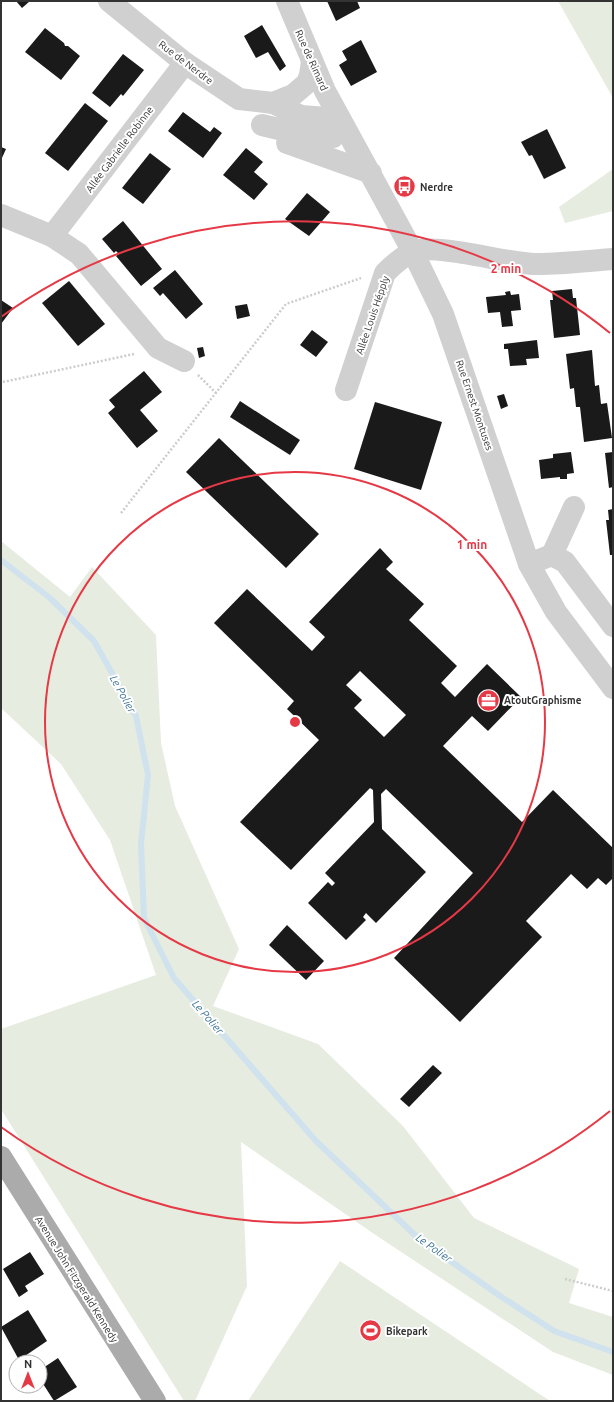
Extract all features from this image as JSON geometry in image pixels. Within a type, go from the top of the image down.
[{"type":"main road","name":"Avenue John Fitzgerald Kennedy","points":[[1,1157],[155,1401]]},
{"type":"street","name":"Rue de Nerdre","points":[[109,1],[185,63],[239,100],[273,103],[302,116],[340,119]]},
{"type":"street","name":"Rue de Rimard","points":[[287,1],[312,61],[340,119]]},
{"type":"street","name":"Rue de Nerdre","points":[[273,103],[293,95],[307,83],[312,61]]},
{"type":"street","name":"Allée Gabrielle Robinne","points":[[52,236],[185,63]]},
{"type":"street","points":[[239,100],[254,118],[281,139],[294,146],[371,173]]},
{"type":"street","points":[[262,125],[312,137],[334,137],[339,130],[340,119]]},
{"type":"street","name":"Rue Ernest Montuses","points":[[340,119],[413,252],[443,314],[529,564],[556,612],[613,688]]},
{"type":"street","points":[[1,215],[52,236],[79,254],[158,348],[184,361]]},
{"type":"street","points":[[413,252],[435,249],[496,260],[536,264],[613,259]]},
{"type":"street","name":"Allée Louis Hépply","points":[[346,390],[385,273],[394,264],[413,252]]},
{"type":"street","points":[[529,564],[552,555],[574,507]]},
{"type":"street","points":[[552,555],[565,562],[613,626]]},
{"type":"path","points":[[121,513],[286,304],[364,277],[385,273]]},
{"type":"path","points":[[3,382],[158,348]]},
{"type":"path","points":[[565,1279],[613,1291]]},
{"type":"shaded area","points":[[558,1],[613,1],[613,98]]},
{"type":"shaded area","points":[[613,169],[613,211],[565,223],[559,207]]},
{"type":"shaded area","points":[[1,541],[70,597],[92,567],[156,635],[161,743],[175,806],[239,949],[213,1006],[318,1044],[403,1126],[474,1218],[579,1269],[569,1303],[613,1317],[613,1375],[553,1352],[380,1238],[241,1142],[247,1286],[195,1401],[184,1401],[1,1109],[1,1029],[156,975],[110,840],[61,764],[1,708]]},
{"type":"shaded area","name":"Bikepark","points":[[340,1261],[550,1401],[248,1401]]},
{"type":"building","points":[[16,1],[30,1],[22,8]]},
{"type":"building","points":[[327,1],[357,1],[360,8],[336,21]]},
{"type":"building","points":[[262,25],[286,66],[280,71],[268,52],[256,58],[244,36]]},
{"type":"building","points":[[45,28],[64,43],[65,46],[68,46],[80,56],[61,80],[25,52]]},
{"type":"building","points":[[361,40],[377,72],[351,86],[339,65],[347,60],[342,51]]},
{"type":"building","points":[[123,54],[144,70],[123,96],[121,94],[110,107],[92,93]]},
{"type":"building","points":[[85,103],[108,121],[68,171],[45,153]]},
{"type":"building","points":[[183,112],[210,132],[214,127],[222,133],[203,158],[168,131]]},
{"type":"building","points":[[547,129],[566,168],[544,179],[532,155],[529,156],[521,142]]},
{"type":"building","points":[[1,147],[6,149],[1,160]]},
{"type":"building","points":[[246,148],[263,162],[254,172],[268,184],[254,200],[223,175]]},
{"type":"building","points":[[150,153],[171,169],[143,204],[122,188]]},
{"type":"building","points":[[307,193],[330,212],[309,236],[285,219]]},
{"type":"building","points":[[123,221],[162,269],[141,286],[116,256],[119,254],[116,251],[114,253],[102,239]]},
{"type":"building","points":[[175,270],[203,304],[186,319],[163,293],[160,296],[153,288]]},
{"type":"building","points":[[69,281],[105,324],[78,346],[42,303]]},
{"type":"building","points":[[572,289],[573,298],[576,298],[580,335],[554,338],[550,300],[553,300],[552,291]]},
{"type":"building","points":[[510,291],[511,295],[519,294],[521,310],[511,311],[513,326],[502,327],[500,312],[488,313],[486,297],[506,295],[505,292]]},
{"type":"building","points":[[1,300],[13,308],[1,324]]},
{"type":"building","points":[[247,304],[250,316],[237,319],[235,306]]},
{"type":"building","points":[[312,330],[328,342],[316,357],[300,345]]},
{"type":"building","points":[[537,340],[539,358],[526,359],[527,365],[510,366],[508,349],[504,349],[504,344]]},
{"type":"building","points":[[203,347],[205,356],[199,358],[197,348]]},
{"type":"building","points":[[592,350],[595,386],[599,385],[601,404],[607,403],[612,438],[584,442],[580,407],[576,407],[574,388],[570,389],[566,354]]},
{"type":"building","points":[[144,371],[162,392],[140,410],[158,431],[137,448],[108,413],[115,407],[109,400]]},
{"type":"building","points":[[504,394],[508,406],[501,409],[497,396]]},
{"type":"building","points":[[240,401],[300,440],[290,455],[230,417]]},
{"type":"building","points":[[375,402],[442,422],[421,490],[354,469]]},
{"type":"building","points":[[219,438],[319,534],[286,568],[186,472]]},
{"type":"building","points":[[571,452],[574,473],[567,474],[567,479],[560,479],[560,477],[541,479],[539,460],[553,458],[553,454]]},
{"type":"building","points":[[613,452],[613,487],[609,488],[605,453]]},
{"type":"building","points":[[613,509],[613,555],[610,555],[606,520],[609,520],[608,510]]},
{"type":"building","points":[[380,548],[393,562],[386,569],[424,604],[409,620],[457,666],[441,683],[455,697],[487,664],[521,697],[488,731],[472,716],[443,746],[522,822],[553,790],[613,848],[613,878],[606,885],[598,878],[587,889],[571,874],[526,921],[542,937],[460,1022],[394,958],[473,873],[386,789],[381,794],[382,829],[426,872],[376,923],[366,913],[363,917],[366,920],[346,940],[308,903],[328,882],[332,886],[335,883],[325,873],[374,822],[373,790],[370,788],[291,870],[240,822],[319,740],[287,709],[294,701],[214,623],[247,589],[312,651],[325,637],[309,622]],"holes":[[[360,671],[406,715],[384,737],[354,708],[362,700],[346,685]]]},
{"type":"building","points":[[287,925],[324,961],[306,980],[269,945]]},
{"type":"building","points":[[433,1065],[442,1073],[409,1107],[400,1099]]},
{"type":"building","points":[[30,1252],[44,1274],[25,1286],[28,1291],[19,1297],[3,1269]]},
{"type":"building","points":[[28,1310],[47,1341],[28,1354],[16,1354],[1,1327]]},
{"type":"building","points":[[58,1358],[77,1387],[54,1401],[48,1392],[48,1365]]},
{"type":"waterway","name":"Le Polier","points":[[1,560],[50,598],[94,641],[136,716],[148,775],[141,844],[144,918],[174,978],[316,1141],[418,1238],[500,1296],[554,1331],[613,1352]]},
{"type":"place","name":"Nerdre","points":[[405,187]]},
{"type":"place","name":"AtoutGraphisme","points":[[488,700]]},
{"type":"place","name":"Bikepark","points":[[370,1331]]}]
